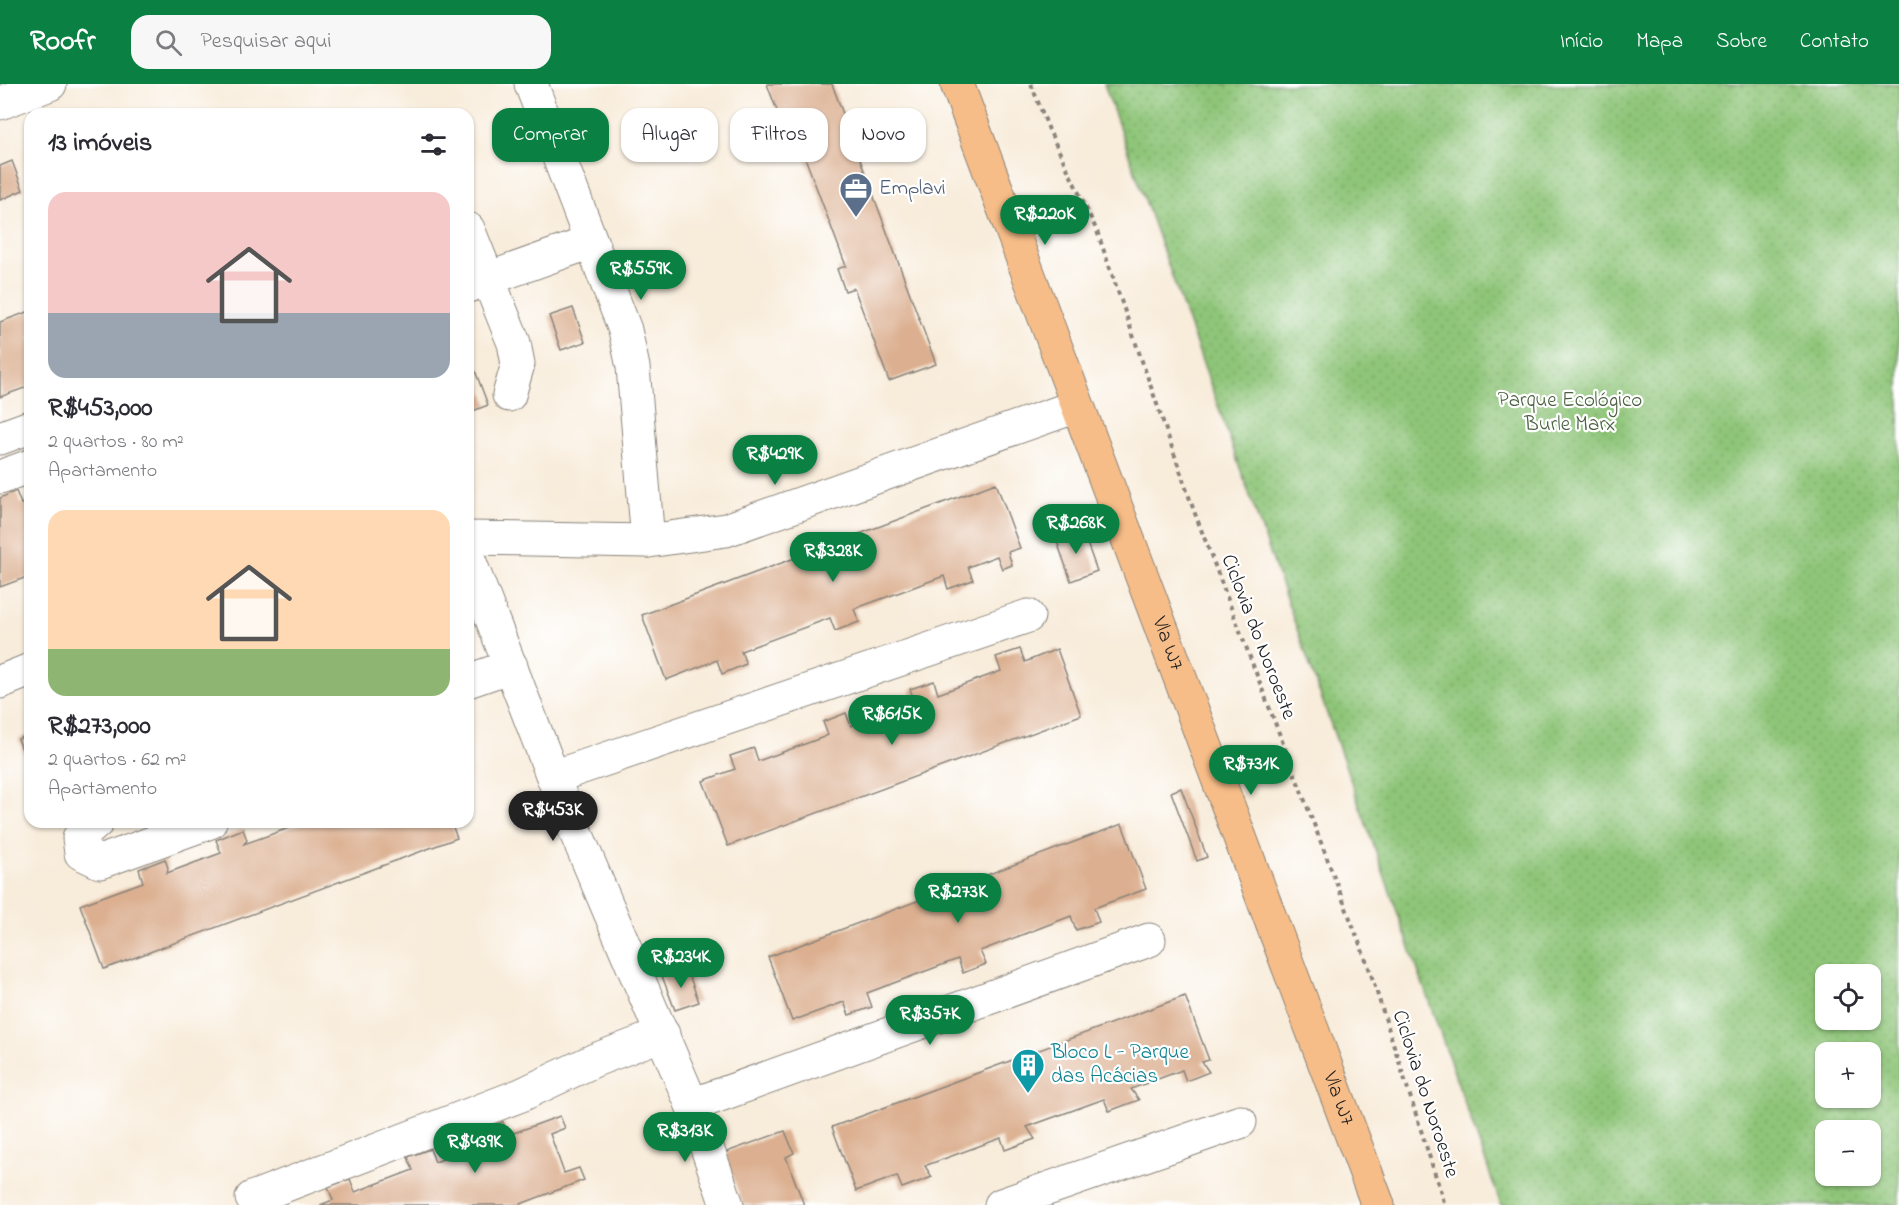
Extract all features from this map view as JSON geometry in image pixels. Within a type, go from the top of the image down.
[{"type":"main road","name":"Vla W7","points":[[957,84],[1378,1205]]},
{"type":"street","points":[[0,103],[50,84]]},
{"type":"street","points":[[531,84],[625,330],[633,367],[648,541]]},
{"type":"street","points":[[478,282],[591,242]]},
{"type":"street","points":[[474,261],[478,282],[514,343],[518,364],[509,395]]},
{"type":"street","points":[[474,538],[648,541],[726,530],[1077,406]]},
{"type":"street","points":[[0,438],[24,429]]},
{"type":"street","points":[[0,477],[24,468]]},
{"type":"street","points":[[474,572],[553,777],[692,1105],[726,1205]]},
{"type":"street","points":[[553,777],[1028,616]]},
{"type":"street","points":[[474,679],[511,666]]},
{"type":"street","points":[[0,682],[24,672]]},
{"type":"street","points":[[90,828],[79,838],[81,853],[100,862],[194,828]]},
{"type":"street","points":[[692,1105],[1149,940]]},
{"type":"street","points":[[252,1198],[520,1095],[595,1060],[663,1034]]},
{"type":"street","points":[[1001,1205],[1240,1122]]},
{"type":"path","name":"Ciclovia do Noroeste","points":[[1031,84],[1048,130],[1097,231],[1194,511],[1370,968],[1445,1205]]},
{"type":"green space","name":"Parque Ecológico Burle Marx","points":[[1104,84],[1899,84],[1899,1205],[1501,1205]]},
{"type":"building","points":[[767,84],[832,84],[841,108],[840,162],[861,162],[936,364],[889,381],[854,288],[845,291],[837,269],[846,266],[807,162],[828,162],[828,108],[776,108]]},
{"type":"building","points":[[12,161],[23,190],[0,200],[0,166]]},
{"type":"building","points":[[573,308],[585,342],[561,350],[549,316]]},
{"type":"building","points":[[24,313],[24,388],[0,397],[0,322]]},
{"type":"building","points":[[474,368],[488,405],[474,411]]},
{"type":"building","points":[[996,483],[1020,548],[1008,552],[1012,565],[1002,569],[997,556],[968,567],[973,580],[948,589],[944,576],[854,609],[859,622],[835,631],[830,618],[741,651],[746,664],[722,674],[717,660],[666,680],[642,615]]},
{"type":"building","points":[[16,491],[21,504],[24,503],[24,578],[0,587],[0,498]]},
{"type":"building","points":[[1082,529],[1097,571],[1071,581],[1056,539]]},
{"type":"building","points":[[1020,649],[1025,662],[1057,649],[1081,715],[728,846],[703,781],[735,769],[730,756],[754,748],[758,761],[824,737],[828,735],[823,722],[846,713],[851,726],[915,703],[910,689],[934,681],[938,694],[1001,671],[996,657]]},
{"type":"building","points":[[24,736],[24,754],[18,739]]},
{"type":"building","points":[[1181,788],[1207,857],[1197,861],[1171,792]]},
{"type":"building","points":[[1122,824],[1146,889],[1094,908],[1099,922],[1076,930],[1071,916],[980,951],[986,964],[963,973],[958,959],[867,993],[872,1007],[849,1015],[844,1002],[792,1021],[768,957]]},
{"type":"building","points":[[289,828],[453,828],[457,838],[104,969],[80,905],[143,882],[139,869],[165,859],[167,873],[221,853],[216,840],[243,829],[247,840],[244,844]]},
{"type":"building","points":[[686,967],[699,1002],[675,1010],[662,976]]},
{"type":"building","name":"Bloco L - Parque das Acácias","points":[[1185,996],[1209,1060],[1202,1062],[1209,1072],[1186,1081],[1182,1070],[1131,1089],[1139,1100],[1109,1111],[1104,1099],[1027,1127],[1035,1139],[1005,1150],[1001,1138],[927,1165],[925,1166],[932,1177],[902,1188],[897,1176],[856,1191],[832,1127]]},
{"type":"building","points":[[560,1116],[565,1128],[550,1134],[564,1173],[579,1168],[584,1180],[518,1205],[320,1205],[333,1200],[328,1187],[350,1179],[355,1192],[413,1170],[408,1157],[430,1149],[435,1162],[484,1144],[479,1131],[503,1122],[508,1135]]},
{"type":"building","points":[[785,1131],[794,1153],[786,1157],[804,1205],[743,1205],[724,1153]]},
{"type":"place","name":"Emplavi","points":[[856,218]]},
{"type":"place","name":"Bloco L - Parque das Acácias","points":[[1028,1094]]}]
